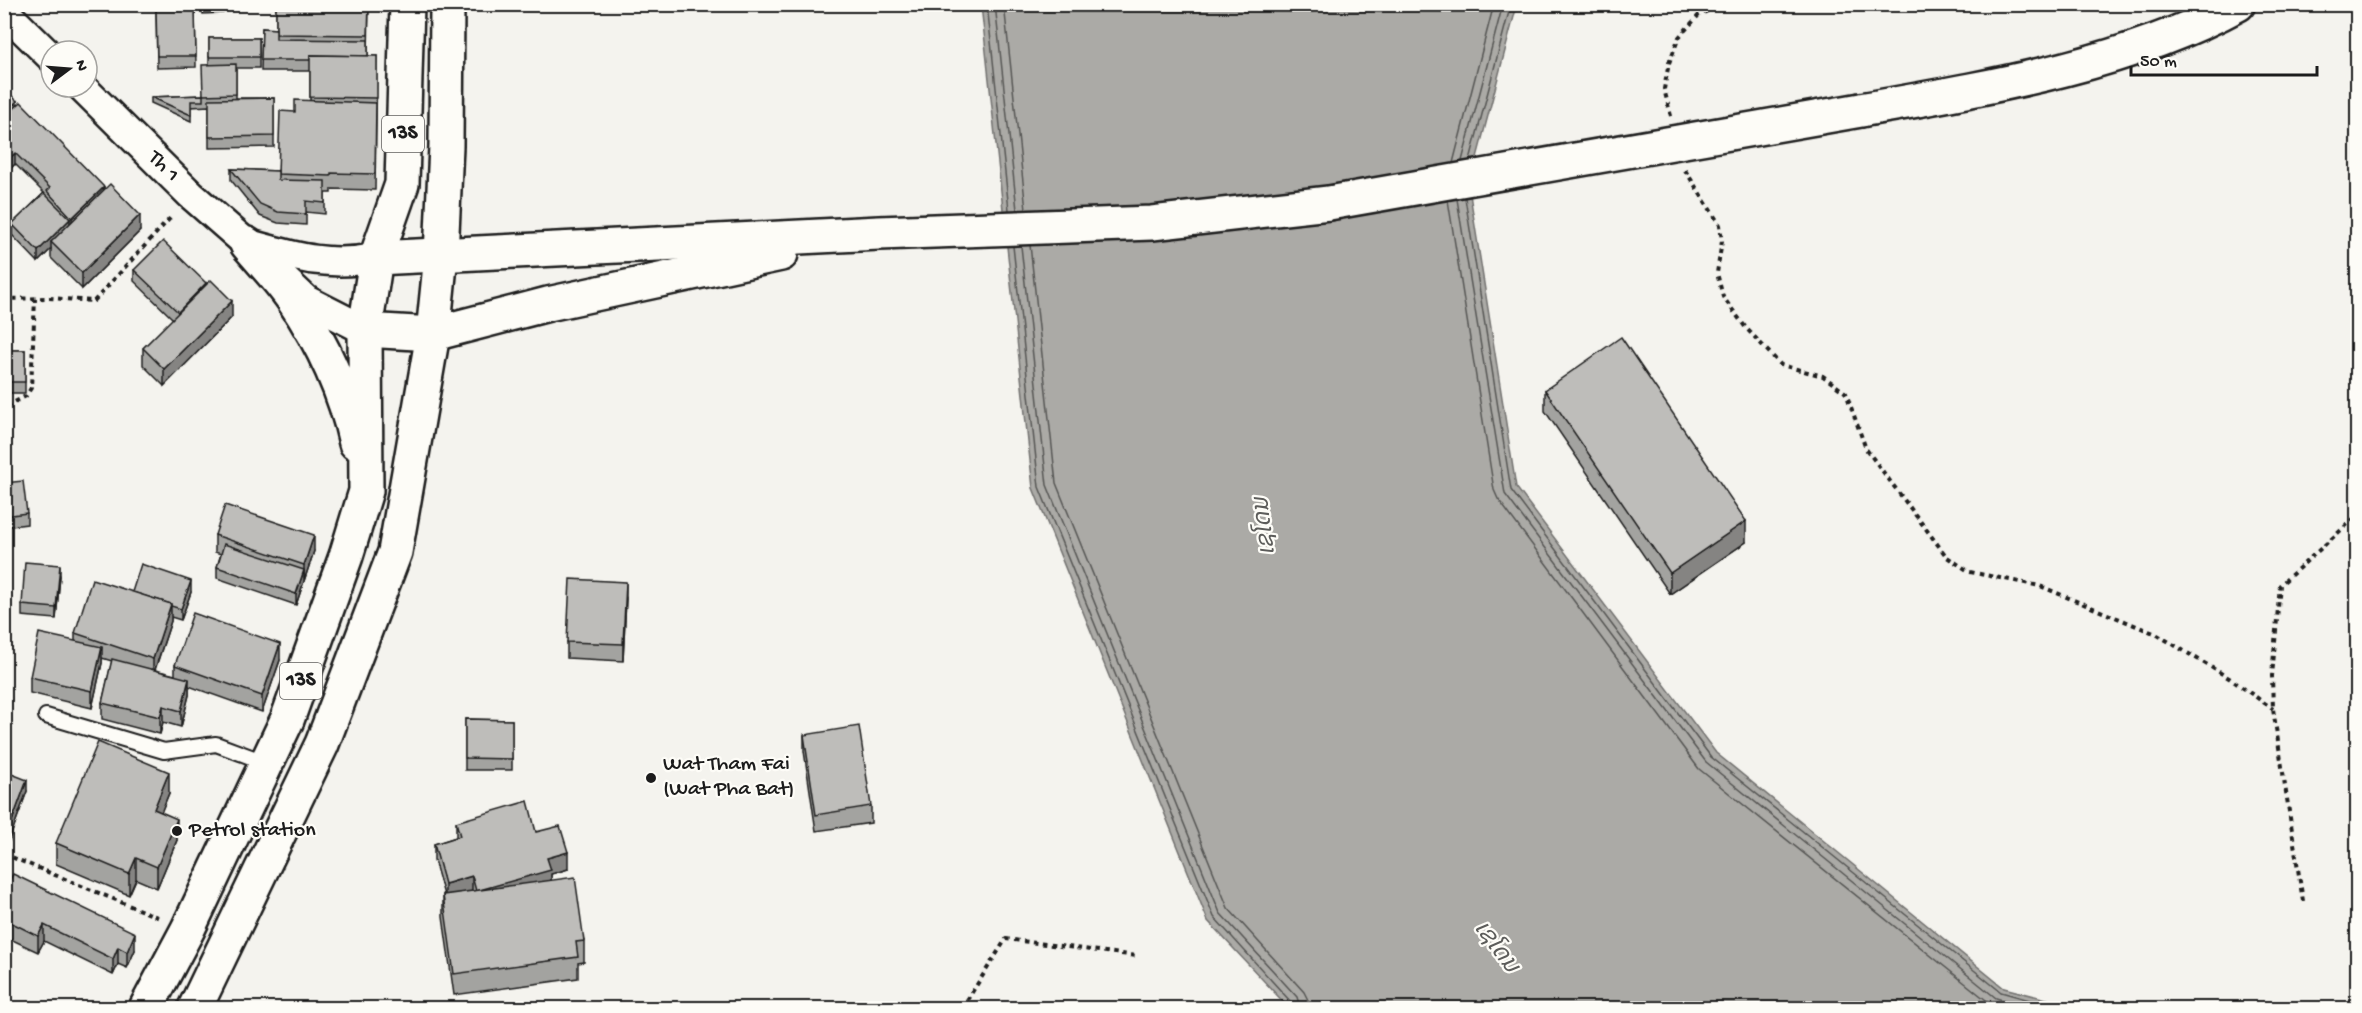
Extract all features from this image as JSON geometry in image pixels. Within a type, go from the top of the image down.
[{"type":"main road","name":"13S","points":[[146,1008],[188,929],[287,720],[346,556],[366,491],[365,330],[376,258],[402,184],[407,4]]},
{"type":"main road","name":"13S","points":[[195,1008],[322,744],[395,552],[433,334],[441,255],[446,147],[447,4]]},
{"type":"main road","points":[[376,258],[879,233],[1152,223],[1329,203],[1977,89],[2083,63],[2155,41],[2238,4]]},
{"type":"main road","points":[[365,330],[433,334],[548,304],[879,233]]},
{"type":"main road","points":[[248,244],[291,298],[326,358],[351,423],[366,491]]},
{"type":"street","points":[[4,11],[39,45]]},
{"type":"street","name":"Th 1","points":[[94,99],[191,195],[248,244],[306,300],[365,330]]},
{"type":"street","name":"Th 1","points":[[248,244],[311,261],[353,262],[376,258]]},
{"type":"lane","points":[[46,716],[164,751],[216,744],[267,763]]},
{"type":"path","points":[[1672,121],[1664,89],[1679,37],[1699,15],[1722,4]]},
{"type":"path","points":[[1683,163],[1686,174],[1720,225],[1722,241],[1717,273],[1723,297],[1746,327],[1781,365],[1823,376],[1846,393],[1866,449],[1947,557],[1970,572],[2040,586],[2156,634],[2229,678],[2273,709]]},
{"type":"path","points":[[4,299],[94,301],[191,195]]},
{"type":"path","points":[[7,406],[26,396],[32,388],[35,299]]},
{"type":"path","points":[[2303,901],[2273,709],[2272,676],[2280,585],[2358,515]]},
{"type":"path","points":[[4,854],[188,929]]},
{"type":"path","points":[[962,1008],[1006,939],[1137,956]]},
{"type":"water","name":"ເຊໂດນ","points":[[981,5],[1517,5],[1469,188],[1516,487],[1716,753],[2004,988],[2081,1008],[1289,1008],[1208,921],[1033,488]]},
{"type":"building","points":[[276,4],[369,4],[368,35],[276,34]]},
{"type":"building","points":[[156,9],[195,9],[196,56],[157,56]]},
{"type":"building","points":[[262,28],[276,29],[276,39],[368,40],[368,56],[310,55],[310,60],[261,60]]},
{"type":"building","points":[[209,38],[259,38],[259,57],[209,57]]},
{"type":"building","points":[[310,55],[377,56],[377,98],[310,97]]},
{"type":"building","points":[[236,64],[236,94],[203,95],[202,65]]},
{"type":"building","points":[[4,88],[17,101],[4,114]]},
{"type":"building","points":[[203,95],[203,101],[191,101],[191,115],[151,97]]},
{"type":"building","points":[[274,98],[274,136],[209,137],[209,99]]},
{"type":"building","points":[[295,100],[376,103],[375,174],[331,173],[331,176],[278,174],[280,111],[295,112]]},
{"type":"building","points":[[21,102],[104,187],[72,218],[47,191],[50,188],[15,153],[4,164],[4,118]]},
{"type":"building","points":[[231,169],[278,171],[278,180],[325,181],[325,203],[306,201],[306,214],[278,212],[260,204]]},
{"type":"building","points":[[110,184],[140,215],[82,273],[51,242]]},
{"type":"building","points":[[44,193],[70,219],[38,251],[12,224]]},
{"type":"building","points":[[163,241],[206,283],[178,312],[134,270]]},
{"type":"building","points":[[211,280],[232,301],[164,369],[143,348]]},
{"type":"building","points":[[1621,337],[1746,521],[1670,573],[1545,390]]},
{"type":"building","points":[[4,350],[25,350],[25,382],[4,382]]},
{"type":"building","points":[[23,481],[27,513],[4,516],[4,483]]},
{"type":"building","points":[[225,505],[314,535],[304,565],[215,535]]},
{"type":"building","points":[[224,544],[304,570],[296,594],[217,567]]},
{"type":"building","points":[[25,562],[60,565],[56,608],[22,605]]},
{"type":"building","points":[[141,564],[191,581],[181,609],[132,592]]},
{"type":"building","points":[[92,579],[171,604],[153,659],[75,633]]},
{"type":"building","points":[[570,579],[626,582],[623,644],[567,642]]},
{"type":"building","points":[[193,613],[280,644],[262,696],[175,665]]},
{"type":"building","points":[[39,633],[102,647],[92,691],[30,677]]},
{"type":"building","points":[[112,659],[189,679],[181,711],[163,706],[160,717],[102,703]]},
{"type":"building","points":[[465,719],[512,720],[512,759],[465,758]]},
{"type":"building","points":[[859,726],[871,806],[816,815],[804,735]]},
{"type":"building","points":[[98,742],[169,772],[154,809],[177,819],[157,867],[136,858],[129,874],[56,843]]},
{"type":"building","points":[[4,771],[27,780],[8,832],[4,830]]},
{"type":"building","points":[[528,801],[536,832],[560,826],[568,852],[547,858],[551,870],[476,891],[472,876],[445,884],[434,844],[460,836],[456,822]]},
{"type":"building","points":[[13,874],[135,933],[127,952],[118,947],[113,959],[44,925],[38,936],[4,919],[4,892]]},
{"type":"building","points":[[575,877],[584,941],[576,942],[578,957],[454,974],[443,895]]},
{"type":"place","name":"Wat Tham Fai (Wat Pha Bat)","points":[[651,778]]},
{"type":"place","name":"Petrol station","points":[[177,831]]}]
